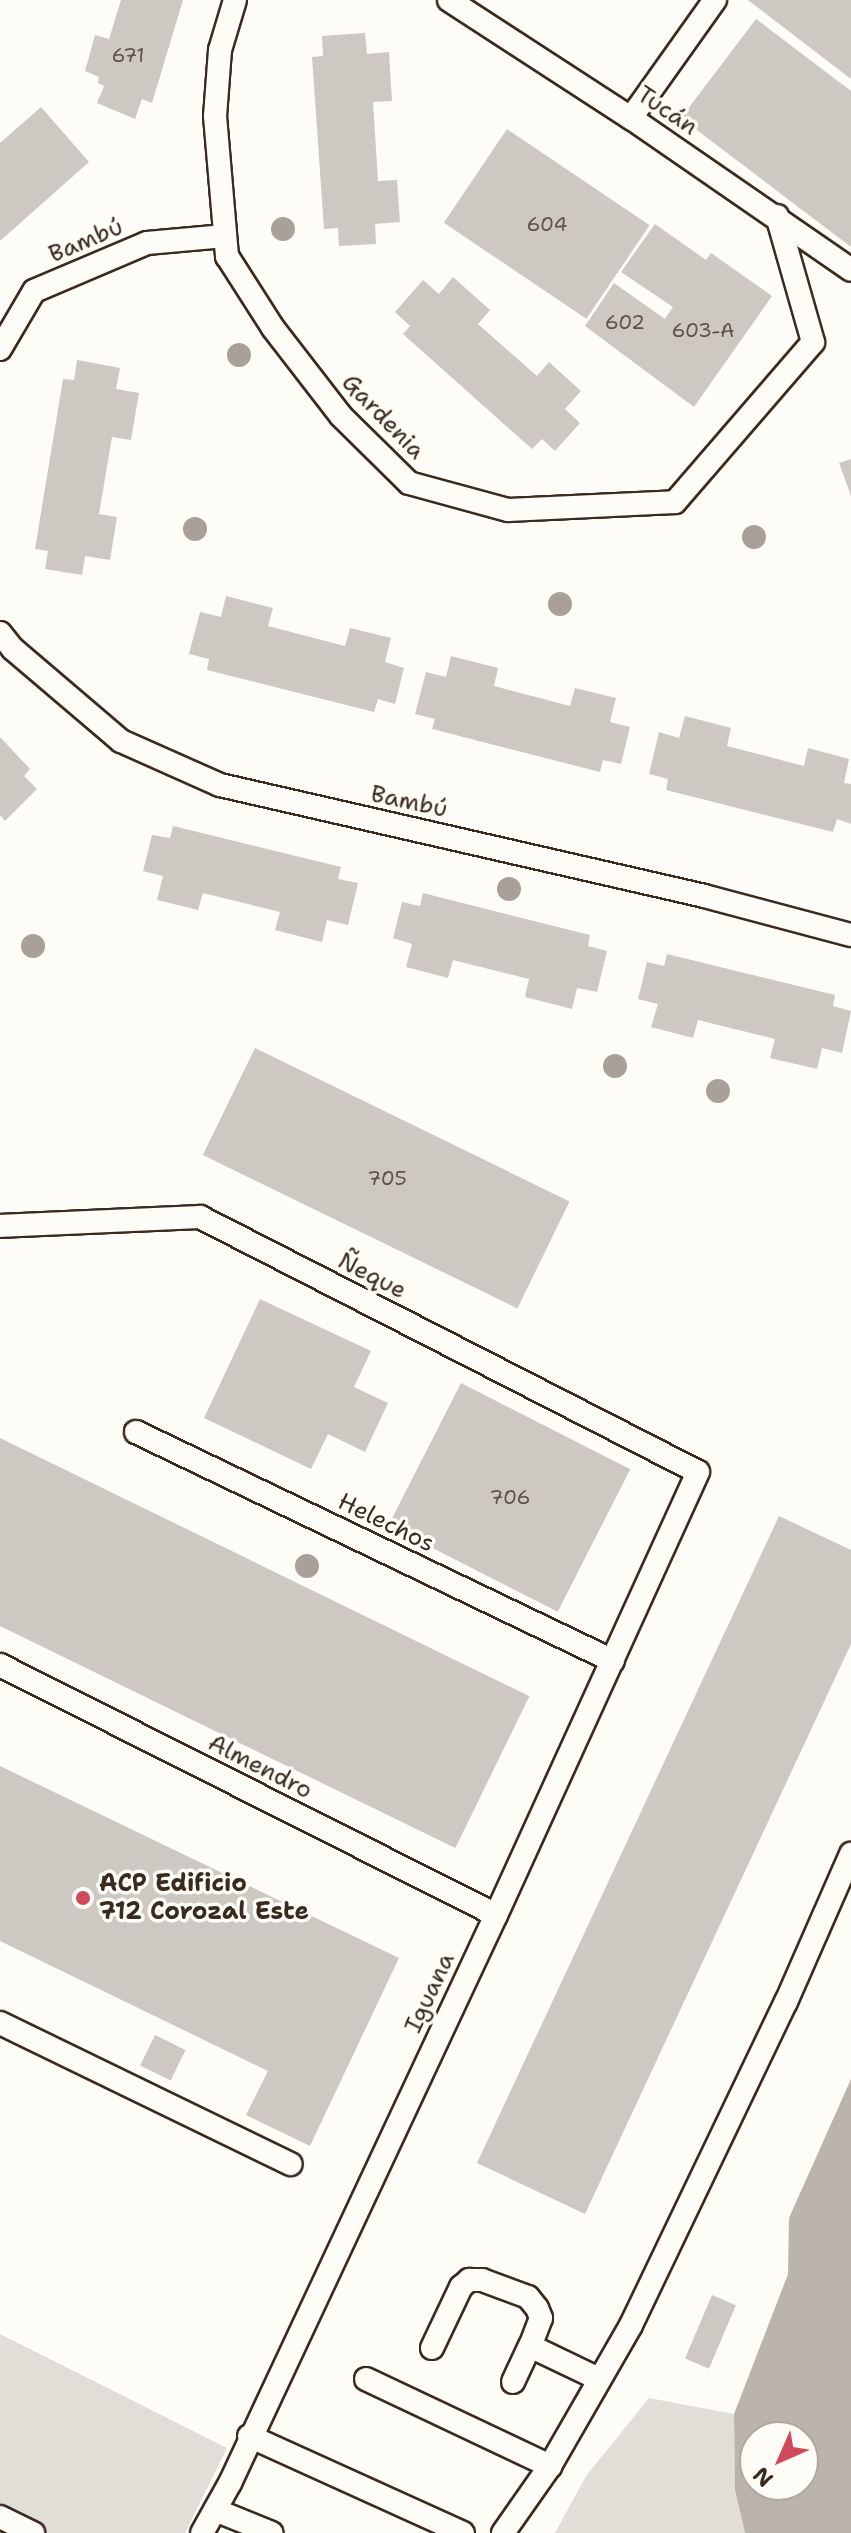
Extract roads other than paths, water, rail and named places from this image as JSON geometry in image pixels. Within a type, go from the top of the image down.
[{"type":"lane","name":"Gardenia","points":[[235,0],[220,50],[215,116],[227,256],[273,328],[341,416],[409,483],[508,510],[675,502],[813,342],[777,216]]},
{"type":"lane","name":"Tucán","points":[[449,0],[777,216],[851,270]]},
{"type":"lane","points":[[631,118],[715,0]]},
{"type":"lane","name":"Bambú","points":[[0,349],[34,291],[147,243],[225,236]]},
{"type":"lane","name":"Bambú","points":[[0,633],[13,649],[121,741],[220,785],[704,896],[851,935]]},
{"type":"lane","name":"Ñeque","points":[[0,1226],[200,1217],[698,1472]]},
{"type":"lane","name":"Helechos","points":[[136,1432],[613,1661]]},
{"type":"lane","name":"Iguana","points":[[202,2533],[496,1915],[698,1472]]},
{"type":"lane","name":"Almendro","points":[[0,1665],[496,1915]]},
{"type":"lane","points":[[503,2533],[550,2466],[631,2325],[786,2002],[851,1854]]},
{"type":"lane","points":[[0,2023],[291,2164]]},
{"type":"lane","points":[[432,2348],[461,2287],[469,2280],[482,2280],[528,2297],[541,2318],[513,2382]]},
{"type":"lane","points":[[530,2346],[599,2379]]},
{"type":"lane","points":[[366,2379],[550,2466]]},
{"type":"lane","points":[[249,2436],[463,2533]]},
{"type":"lane","points":[[215,2510],[272,2533]]},
{"type":"lane","points":[[0,2517],[33,2533]]},
{"type":"place","name":"ACP Edificio 712 Corozal Este","points":[[83,1898]]}]
